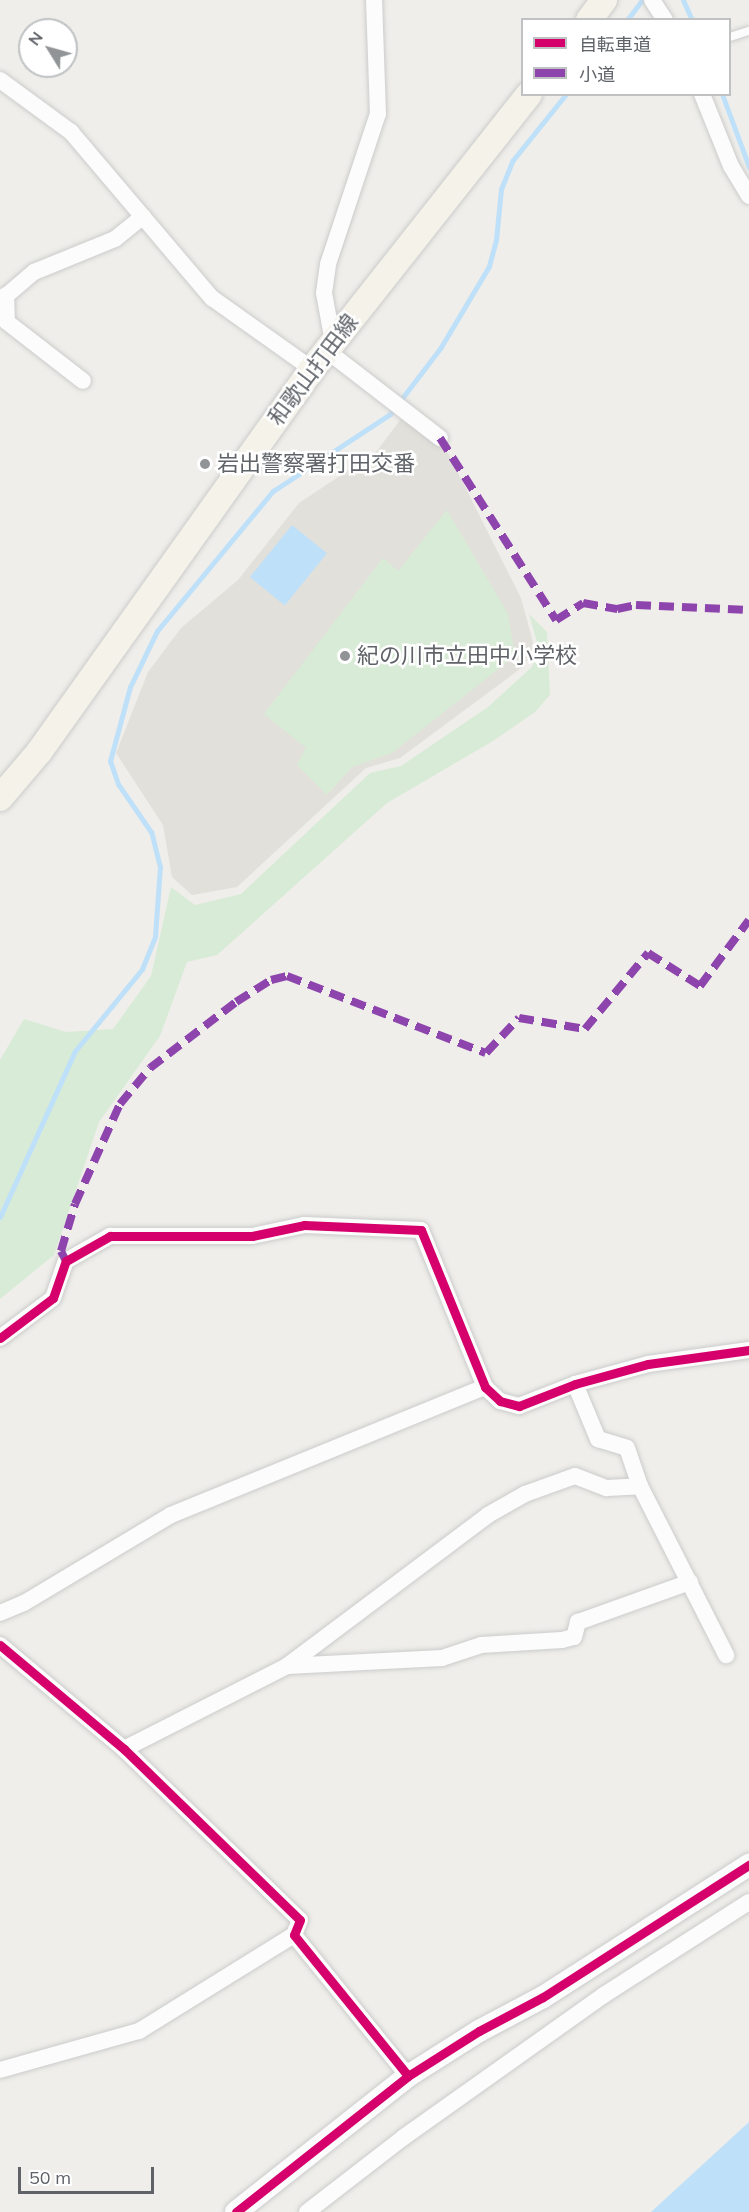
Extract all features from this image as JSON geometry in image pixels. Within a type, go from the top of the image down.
[{"type":"main road","points":[[590,18],[604,0]]},
{"type":"main road","name":"和歌山打田線","points":[[0,798],[39,752],[323,354],[527,96]]},
{"type":"street","points":[[323,354],[324,293],[328,264],[378,114],[374,0]]},
{"type":"street","points":[[652,0],[664,18]]},
{"type":"street","points":[[0,80],[71,132],[212,298],[323,354],[440,438]]},
{"type":"street","points":[[703,96],[730,166],[749,196]]},
{"type":"street","points":[[82,381],[8,322],[3,298],[34,272],[115,239],[143,216]]},
{"type":"street","points":[[0,1338],[53,1298],[66,1261],[110,1236],[252,1236],[304,1225],[421,1230],[484,1387],[500,1401],[519,1406],[575,1384],[648,1364],[749,1350]]},
{"type":"street","points":[[575,1384],[598,1439],[627,1448],[640,1486],[726,1655]]},
{"type":"street","points":[[0,1613],[24,1603],[171,1515],[484,1387]]},
{"type":"street","points":[[124,1749],[287,1666],[488,1515],[525,1494],[575,1476],[607,1488],[640,1486]]},
{"type":"street","points":[[287,1666],[442,1658],[481,1645],[562,1640],[574,1637],[578,1622],[690,1582]]},
{"type":"street","points":[[0,1645],[124,1749],[300,1920],[294,1935],[139,2031],[0,2070]]},
{"type":"street","points":[[236,2212],[408,2076],[479,2031],[543,1997],[749,1865]]},
{"type":"street","points":[[307,2212],[404,2137],[604,1995],[749,1902]]},
{"type":"street","points":[[294,1935],[408,2076]]},
{"type":"lane","points":[[731,36],[749,31]]},
{"type":"shaded area","name":"紀の川市立田中小学校","points":[[401,419],[448,453],[521,598],[534,646],[524,666],[400,758],[366,768],[237,887],[192,895],[172,877],[163,825],[116,753],[148,672],[181,628],[238,580],[299,503],[376,452]]},
{"type":"green space","points":[[447,510],[508,614],[515,656],[392,753],[352,767],[327,795],[297,765],[306,748],[264,714],[383,558],[398,571]]},
{"type":"green space","points":[[529,614],[547,632],[550,695],[535,712],[493,741],[387,803],[217,955],[187,962],[160,1036],[99,1122],[54,1255],[0,1299],[0,1060],[24,1019],[66,1032],[113,1029],[151,976],[171,887],[195,905],[241,894],[370,773],[401,766],[488,707],[532,667],[539,649]]},
{"type":"water","points":[[292,525],[327,553],[285,605],[250,577]]},
{"type":"water","points":[[749,2122],[749,2212],[651,2212]]},
{"type":"waterway","points":[[628,18],[642,0]]},
{"type":"waterway","points":[[683,0],[691,18]]},
{"type":"waterway","points":[[0,1217],[75,1051],[142,969],[155,936],[160,867],[151,832],[118,784],[110,761],[130,687],[157,631],[273,491],[390,414],[441,347],[489,266],[496,240],[501,189],[513,160],[564,96]]},
{"type":"waterway","points":[[723,96],[749,167]]},
{"type":"marked path","points":[[440,438],[556,620],[583,603],[617,609],[636,605],[749,610]]},
{"type":"marked path","points":[[66,1261],[61,1251],[75,1204],[120,1104],[150,1068],[236,1002],[271,980],[287,976],[486,1053],[519,1018],[585,1029],[648,953],[700,986],[749,920]]},
{"type":"cycle path","points":[[0,1338],[53,1298],[66,1261],[110,1236],[252,1236],[304,1225],[421,1230],[485,1387],[500,1401],[519,1406],[575,1384],[648,1364],[749,1350]]},
{"type":"cycle path","points":[[0,1645],[124,1749],[300,1920],[294,1935],[408,2076]]},
{"type":"cycle path","points":[[236,2212],[408,2076],[479,2031],[543,1997],[749,1865]]},
{"type":"place","name":"岩出警察署打田交番","points":[[205,464]]},
{"type":"place","name":"紀の川市立田中小学校","points":[[345,656]]}]
